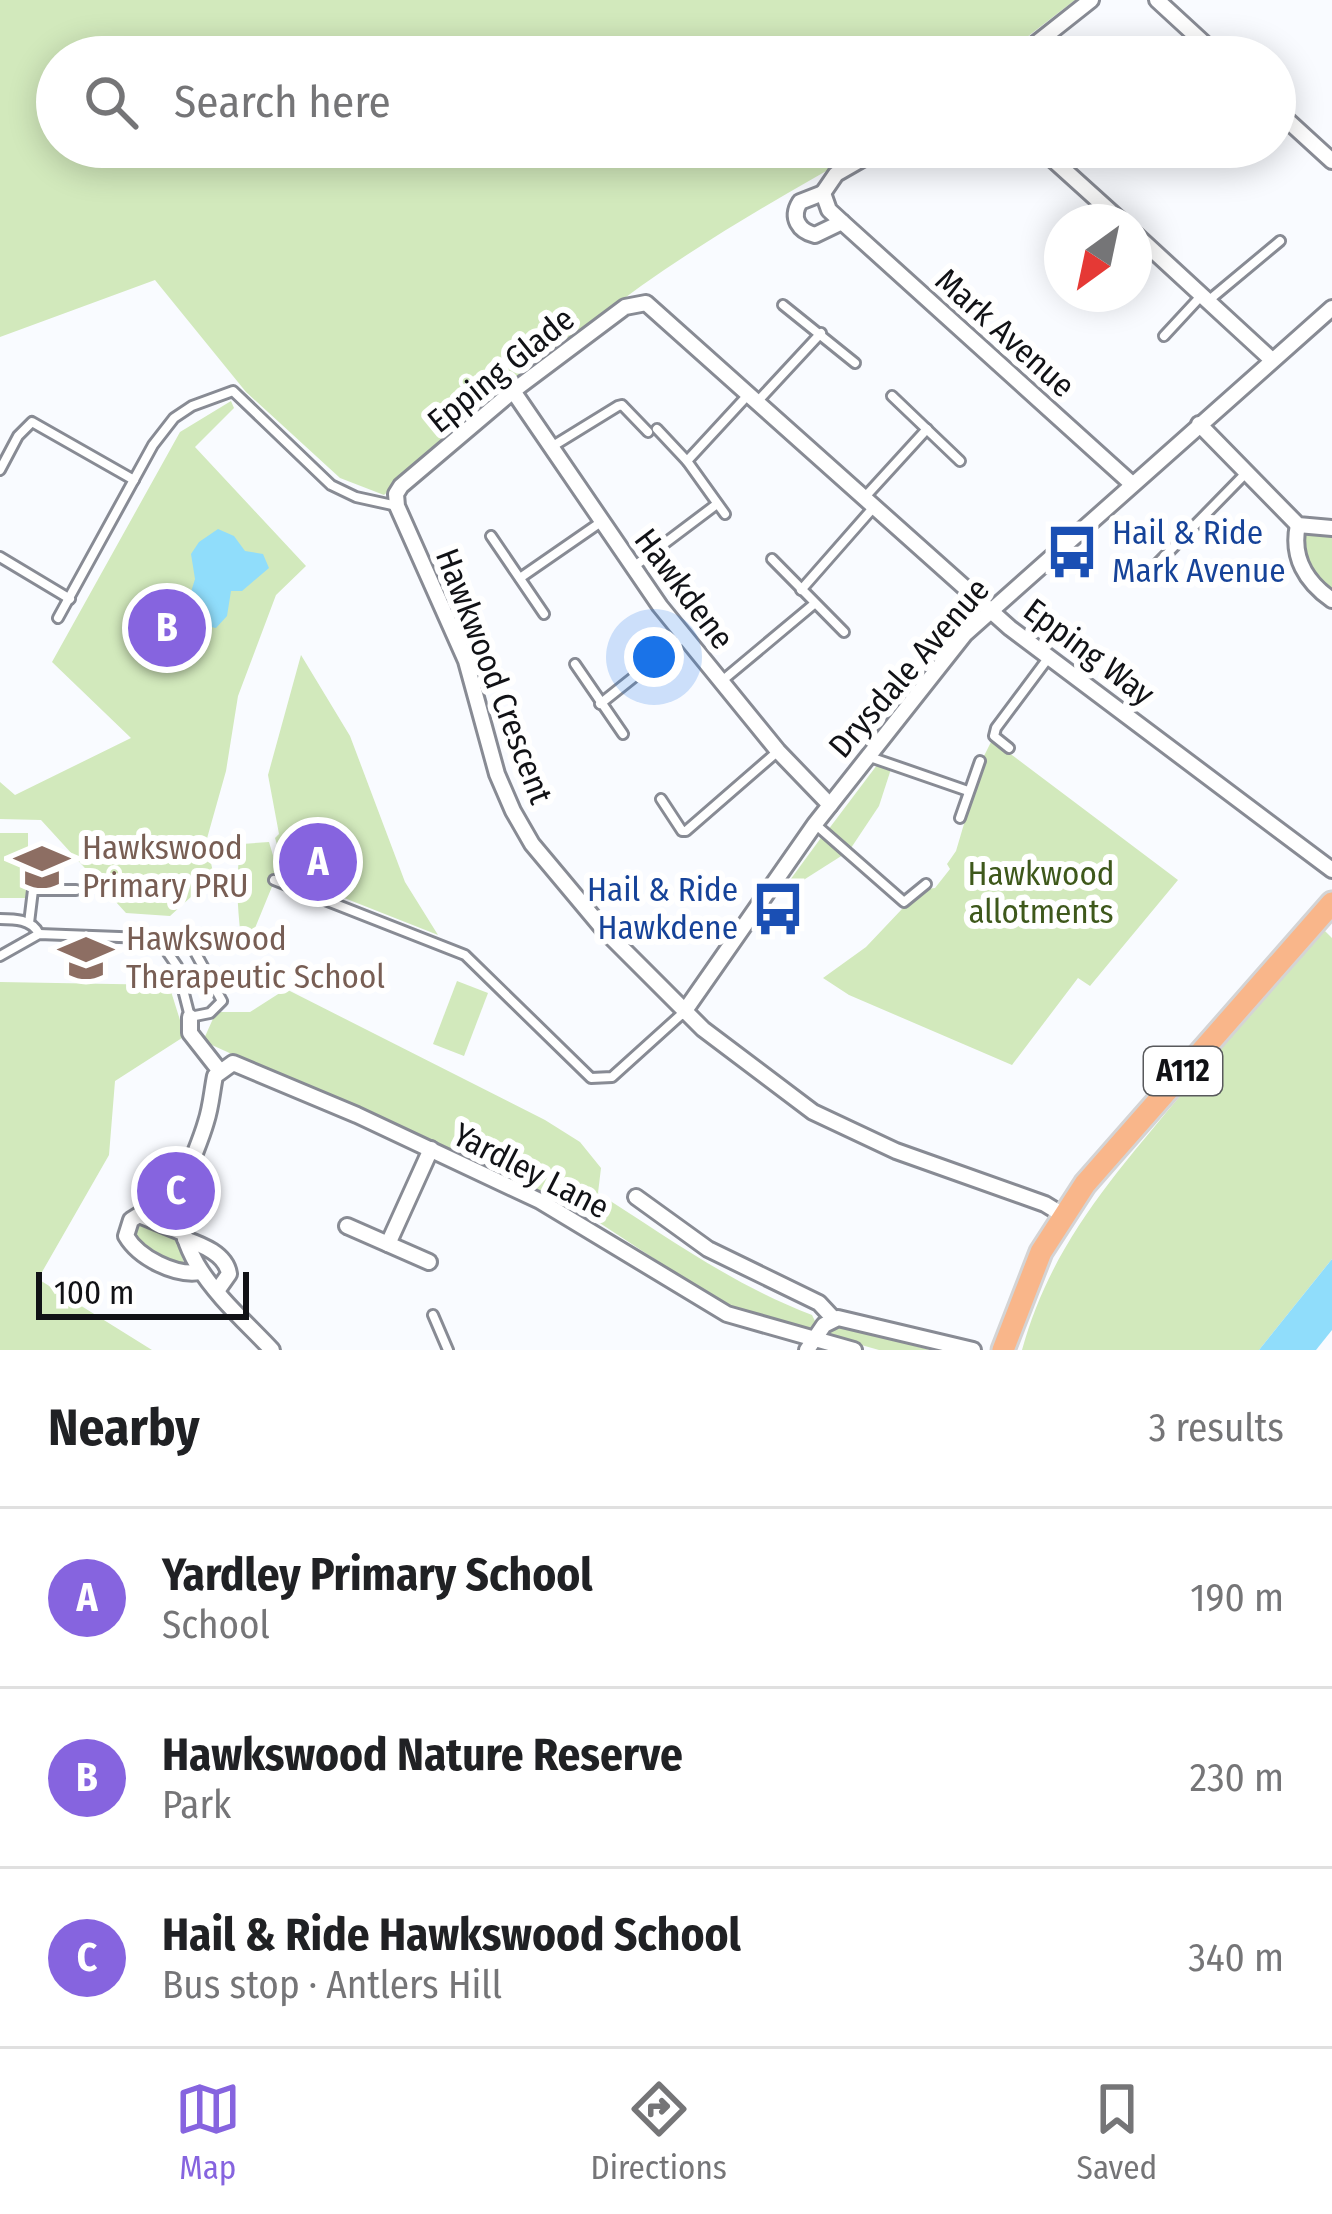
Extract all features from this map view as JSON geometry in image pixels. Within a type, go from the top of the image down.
[{"type":"main road","name":"A112","points":[[1004,1350],[1028,1281],[1085,1184],[1332,903]]},
{"type":"street","points":[[1046,36],[1091,0]]},
{"type":"street","points":[[1157,0],[1196,36]]},
{"type":"street","points":[[1296,128],[1332,161]]},
{"type":"street","points":[[842,223],[815,235],[795,218],[800,202],[823,193],[846,168]]},
{"type":"street","points":[[1062,168],[1102,204]]},
{"type":"street","name":"Mark Avenue","points":[[823,193],[823,201],[842,223],[1132,484]]},
{"type":"street","points":[[1152,249],[1272,360]]},
{"type":"street","name":"Epping Glade","points":[[399,510],[396,494],[401,486],[513,391],[625,307],[646,303],[665,319]]},
{"type":"street","name":"Drysdale Avenue","points":[[684,1012],[815,824],[923,683],[989,610],[1332,308]]},
{"type":"street","name":"Epping Way","points":[[665,319],[989,610],[1332,870]]},
{"type":"street","name":"Hawkdene","points":[[513,391],[684,637],[778,751],[830,805]]},
{"type":"street","points":[[1199,424],[1298,525],[1332,528]]},
{"type":"street","name":"Hawkwood Crescent","points":[[399,510],[466,661],[497,774],[513,811],[532,844],[604,930],[684,1012],[813,1112],[896,1151],[1029,1198],[1063,1215]]},
{"type":"street","points":[[1298,525],[1295,544],[1301,566],[1316,588],[1332,600]]},
{"type":"street","points":[[190,1017],[190,1033],[216,1077],[208,1119],[184,1186],[180,1210],[184,1236],[200,1272],[272,1350]]},
{"type":"street","name":"Yardley Lane","points":[[216,1077],[233,1063],[242,1065],[565,1214],[727,1314],[811,1344],[854,1350]]},
{"type":"street","points":[[388,1244],[431,1149]]},
{"type":"street","name":"Yardley Lane","points":[[636,1197],[708,1250],[819,1303],[833,1318],[973,1350]]},
{"type":"street","points":[[200,1272],[176,1271],[139,1252],[126,1236],[131,1220],[139,1215],[211,1251],[228,1265],[229,1274],[217,1291]]},
{"type":"street","points":[[347,1226],[429,1262]]},
{"type":"street","points":[[811,1344],[833,1318]]},
{"type":"lane","points":[[1164,336],[1280,241]]},
{"type":"lane","points":[[782,305],[855,363]]},
{"type":"lane","points":[[688,461],[821,333]]},
{"type":"lane","points":[[58,618],[174,418],[232,391],[332,485],[399,510]]},
{"type":"lane","points":[[892,396],[960,460]]},
{"type":"lane","points":[[551,447],[622,405],[688,461],[725,514]]},
{"type":"lane","points":[[0,470],[18,436],[32,422],[134,480]]},
{"type":"lane","points":[[801,590],[927,429]]},
{"type":"lane","points":[[1156,564],[1246,473]]},
{"type":"lane","points":[[632,568],[717,504]]},
{"type":"lane","points":[[520,578],[601,522]]},
{"type":"lane","points":[[491,536],[544,614]]},
{"type":"lane","points":[[1056,551],[1084,572]]},
{"type":"lane","points":[[0,557],[70,599]]},
{"type":"lane","points":[[772,559],[844,632]]},
{"type":"lane","points":[[720,682],[814,604]]},
{"type":"lane","points":[[600,704],[684,637]]},
{"type":"lane","points":[[1009,748],[994,736],[996,728],[1049,657]]},
{"type":"lane","points":[[575,664],[622,734]]},
{"type":"lane","points":[[661,799],[686,831],[778,751]]},
{"type":"lane","points":[[867,756],[968,791]]},
{"type":"lane","points":[[960,818],[980,760]]},
{"type":"lane","points":[[815,824],[904,902],[926,884]]},
{"type":"lane","points":[[274,880],[465,955],[591,1078],[612,1077],[684,1012]]},
{"type":"lane","points":[[29,923],[33,890],[76,890]]},
{"type":"lane","points":[[0,919],[29,923],[39,934]]},
{"type":"lane","points":[[0,956],[39,934],[134,936],[157,943],[177,966],[190,1017],[210,1013],[222,1001],[189,941]]},
{"type":"lane","points":[[433,1315],[448,1350]]},
{"type":"green space","points":[[0,0],[1075,0],[1028,36],[36,36],[36,168],[832,168],[641,286],[384,495],[340,478],[246,392],[155,280],[0,337]]},
{"type":"green space","points":[[231,401],[234,408],[195,447],[306,566],[276,595],[238,696],[226,771],[206,842],[214,876],[170,916],[126,913],[41,820],[0,819],[0,782],[15,795],[131,738],[52,662],[180,432]]},
{"type":"green space","points":[[1305,530],[1332,534],[1332,591],[1308,564]]},
{"type":"green space","points":[[301,655],[350,736],[405,882],[438,935],[286,875],[275,838],[279,834],[268,775]]},
{"type":"green space","name":"Hawkwood allotments","points":[[992,740],[1178,880],[1090,986],[1078,978],[1012,1065],[849,995],[823,978],[866,947],[920,890],[935,888],[950,869],[947,864],[956,851]]},
{"type":"green space","points":[[877,765],[891,769],[879,806],[851,848],[828,830]]},
{"type":"green space","points":[[0,833],[28,833],[28,898],[0,898]]},
{"type":"green space","points":[[823,835],[846,853],[783,893],[782,891]]},
{"type":"green space","points":[[269,842],[278,872],[248,945],[241,941],[238,904],[242,844]]},
{"type":"green space","points":[[1323,929],[1332,938],[1332,1259],[1259,1350],[1022,1350],[1049,1278],[1086,1214]]},
{"type":"green space","points":[[457,981],[488,993],[464,1056],[433,1044]]},
{"type":"green space","points":[[0,982],[169,985],[185,1036],[115,1081],[109,1155],[38,1279],[152,1350],[0,1350]]},
{"type":"green space","points":[[286,989],[580,1142],[601,1168],[598,1193],[729,1275],[812,1315],[817,1325],[810,1330],[742,1311],[711,1296],[586,1214],[203,1041],[216,1012],[250,1012]]},
{"type":"green space","points":[[139,1222],[174,1235],[185,1265],[178,1266],[137,1240],[134,1234]]},
{"type":"green space","points":[[836,1324],[930,1350],[879,1350],[833,1337],[829,1331]]},
{"type":"water","points":[[218,529],[234,536],[245,551],[263,554],[269,568],[242,591],[231,591],[227,616],[216,628],[182,621],[195,579],[191,554]]},
{"type":"water","points":[[1332,1259],[1332,1330],[1316,1350],[1259,1350]]},
{"type":"place","name":"Hail & Ride Mark Avenue","points":[[1072,552]]},
{"type":"place","name":"Hawkswood Nature Reserve","points":[[167,628]]},
{"type":"place","name":"Yardley Primary School","points":[[318,862]]},
{"type":"place","name":"Hawkswood Primary PRU","points":[[42,867]]},
{"type":"place","name":"Hail & Ride Hawkdene","points":[[778,909]]},
{"type":"place","name":"Hawkswood Therapeutic School","points":[[86,958]]},
{"type":"place","name":"Hail & Ride Hawkswood School","points":[[176,1191]]}]
